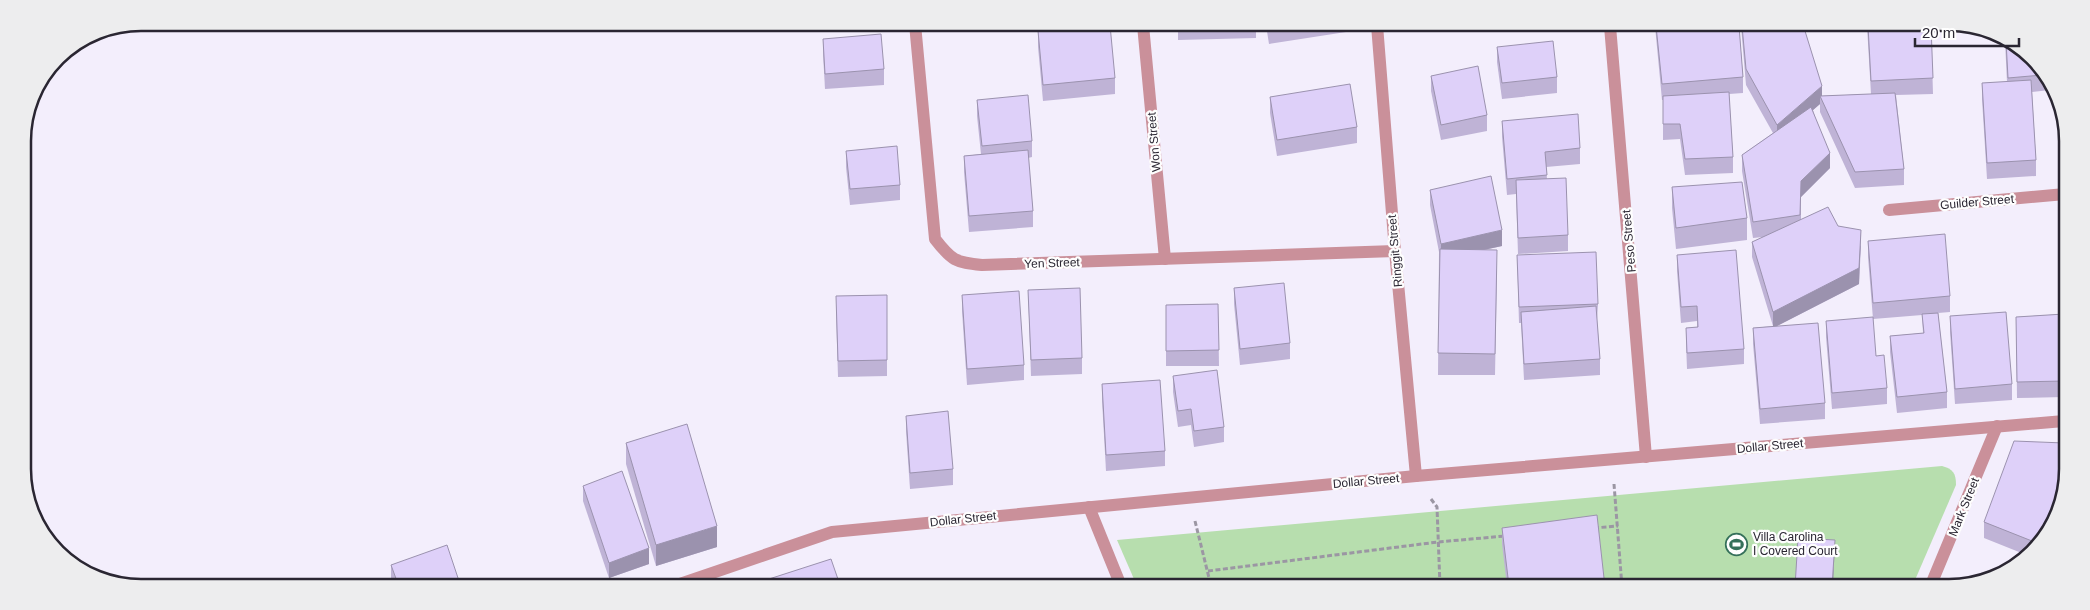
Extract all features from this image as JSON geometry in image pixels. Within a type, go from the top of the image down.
[{"type":"street","name":"Yen Street","points":[[916,31],[935,239],[946,254],[958,262],[982,265],[1395,251]]},
{"type":"street","name":"Won Street","points":[[1144,31],[1166,259]]},
{"type":"street","name":"Ringgit Street","points":[[1377,31],[1395,251],[1416,476]]},
{"type":"street","name":"Peso Street","points":[[1610,31],[1646,457]]},
{"type":"street","name":"Guilder Street","points":[[1889,210],[2059,195]]},
{"type":"street","name":"Dollar Street","points":[[695,579],[832,532],[1416,476],[1611,461],[2059,421]]},
{"type":"street","name":"Mark Street","points":[[1933,579],[1997,426]]},
{"type":"street","points":[[1089,507],[1118,579]]},
{"type":"path","points":[[1611,461],[1621,579]]},
{"type":"path","points":[[1416,476],[1437,508],[1440,579]]},
{"type":"path","points":[[1189,497],[1210,579]]},
{"type":"path","points":[[1590,528],[1618,526]]},
{"type":"path","points":[[1208,571],[1438,542],[1514,535]]},
{"type":"green space","points":[[1942,466],[1953,472],[1956,485],[1915,579],[1134,579],[1117,540]]},
{"type":"building","points":[[1038,31],[1111,31],[1115,78],[1043,85]]},
{"type":"building","points":[[1657,31],[1739,31],[1743,77],[1662,84]]},
{"type":"building","points":[[1742,31],[1805,31],[1822,86],[1777,125],[1746,69]]},
{"type":"building","points":[[1868,31],[1931,31],[1933,78],[1871,81]]},
{"type":"building","points":[[881,34],[884,69],[825,74],[823,39]]},
{"type":"building","points":[[1553,41],[1557,77],[1502,83],[1497,47]]},
{"type":"building","points":[[2006,48],[2027,63],[2037,75],[2008,78]]},
{"type":"building","points":[[1478,66],[1487,115],[1441,125],[1431,76]]},
{"type":"building","points":[[2031,80],[2036,160],[1987,163],[1982,83]]},
{"type":"building","points":[[1350,84],[1357,127],[1277,140],[1270,97]]},
{"type":"building","points":[[1729,92],[1733,157],[1685,159],[1680,124],[1663,124],[1663,96]]},
{"type":"building","points":[[1895,93],[1904,169],[1855,172],[1820,96]]},
{"type":"building","points":[[1028,95],[1032,141],[982,146],[977,100]]},
{"type":"building","points":[[1811,107],[1830,153],[1801,181],[1800,215],[1753,222],[1742,155]]},
{"type":"building","points":[[1578,114],[1580,148],[1545,152],[1547,175],[1507,179],[1502,121]]},
{"type":"building","points":[[897,146],[900,185],[850,189],[846,151]]},
{"type":"building","points":[[1028,150],[1033,211],[969,216],[964,156]]},
{"type":"building","points":[[1491,176],[1502,230],[1441,244],[1430,190]]},
{"type":"building","points":[[1566,178],[1568,235],[1518,238],[1516,180]]},
{"type":"building","points":[[1742,182],[1747,218],[1676,228],[1672,187]]},
{"type":"building","points":[[1828,207],[1838,226],[1861,230],[1859,268],[1773,312],[1752,242]]},
{"type":"building","points":[[1945,234],[1950,296],[1873,303],[1868,241]]},
{"type":"building","points":[[1440,249],[1497,250],[1495,354],[1438,353]]},
{"type":"building","points":[[1736,250],[1744,349],[1687,353],[1686,328],[1698,327],[1697,306],[1681,307],[1677,255]]},
{"type":"building","points":[[1596,252],[1598,304],[1519,307],[1517,255]]},
{"type":"building","points":[[1284,283],[1290,343],[1240,349],[1234,288]]},
{"type":"building","points":[[1080,288],[1082,358],[1031,360],[1028,290]]},
{"type":"building","points":[[1019,291],[1024,365],[967,369],[962,295]]},
{"type":"building","points":[[887,295],[887,360],[838,361],[836,296]]},
{"type":"building","points":[[1218,304],[1219,350],[1166,351],[1166,305]]},
{"type":"building","points":[[1596,306],[1600,359],[1524,364],[1521,312]]},
{"type":"building","points":[[2006,312],[2012,384],[1955,389],[1950,316]]},
{"type":"building","points":[[1938,313],[1947,392],[1897,397],[1890,336],[1924,333],[1922,314]]},
{"type":"building","points":[[2059,314],[2059,381],[2017,382],[2016,317]]},
{"type":"building","points":[[1873,317],[1876,356],[1884,355],[1887,388],[1832,393],[1826,321]]},
{"type":"building","points":[[1818,323],[1825,403],[1760,409],[1753,328]]},
{"type":"building","points":[[1217,370],[1224,427],[1194,431],[1191,409],[1178,411],[1173,376]]},
{"type":"building","points":[[1160,380],[1165,451],[1106,455],[1102,384]]},
{"type":"building","points":[[948,411],[953,469],[910,473],[906,416]]},
{"type":"building","points":[[687,424],[717,526],[656,545],[626,443]]},
{"type":"building","points":[[2014,441],[2059,443],[2058,484],[2055,498],[2047,518],[2032,541],[1984,522]]},
{"type":"building","points":[[622,471],[649,548],[609,563],[583,486]]},
{"type":"building","points":[[1597,515],[1604,579],[1508,579],[1502,528]]},
{"type":"building","points":[[1798,538],[1835,540],[1833,579],[1795,579]]},
{"type":"building","points":[[447,545],[458,579],[396,579],[391,565]]},
{"type":"building","points":[[831,559],[838,579],[769,579]]},
{"type":"place","name":"Villa Carolina I Covered Court","points":[[1737,544]]}]
